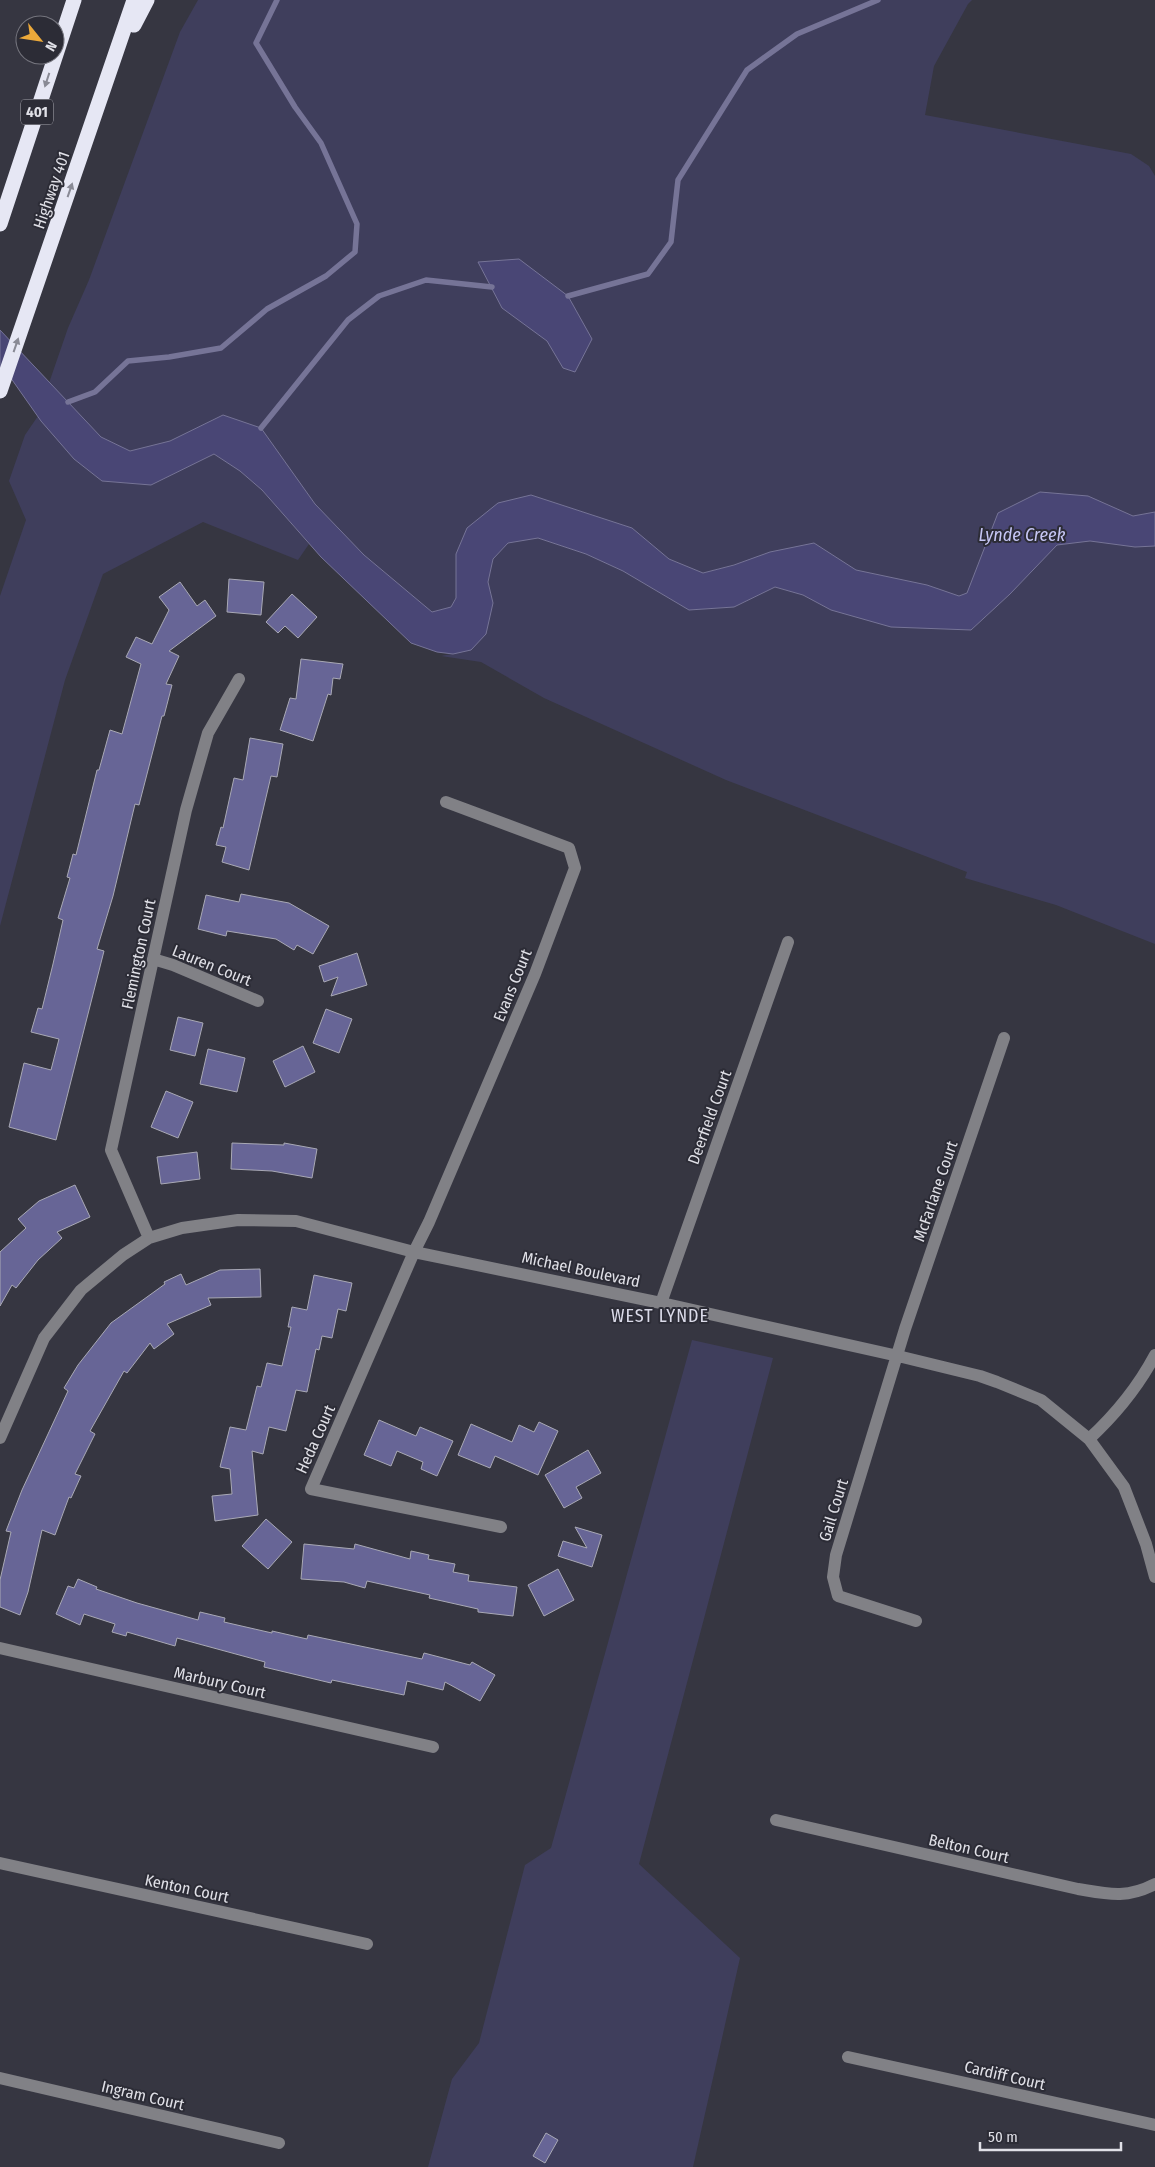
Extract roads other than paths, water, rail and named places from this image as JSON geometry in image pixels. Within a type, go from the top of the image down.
[{"type":"highway","name":"401","points":[[0,224],[74,0]]},
{"type":"highway","name":"Highway 401","points":[[0,392],[113,67],[134,0]]},
{"type":"highway","points":[[113,67],[147,0]]},
{"type":"street","name":"Flemington Court","points":[[149,1238],[111,1150],[186,810],[208,733],[240,679]]},
{"type":"street","name":"Evans Court","points":[[414,1252],[429,1222],[531,983],[575,868],[569,848],[446,802]]},
{"type":"street","name":"Deerfield Court","points":[[662,1302],[788,942]]},
{"type":"street","name":"Lauren Court","points":[[153,959],[173,965],[258,1001]]},
{"type":"street","name":"McFarlane Court","points":[[898,1356],[1004,1038]]},
{"type":"street","name":"Michael Boulevard","points":[[0,1438],[44,1338],[81,1290],[123,1255],[149,1238],[182,1228],[238,1220],[296,1221],[414,1252],[662,1302],[898,1356],[980,1376],[1040,1400],[1089,1439],[1124,1487],[1146,1544],[1155,1577]]},
{"type":"street","name":"Heda Court","points":[[414,1252],[310,1489],[501,1527]]},
{"type":"street","points":[[1089,1439],[1110,1420],[1127,1400],[1155,1355]]},
{"type":"street","name":"Gail Court","points":[[898,1356],[836,1555],[833,1576],[838,1596],[916,1621]]},
{"type":"street","name":"Marbury Court","points":[[0,1648],[433,1746]]},
{"type":"street","name":"Belton Court","points":[[776,1820],[1078,1889],[1118,1895],[1155,1884]]},
{"type":"street","name":"Kenton Court","points":[[0,1864],[367,1944]]},
{"type":"street","name":"Cardiff Court","points":[[848,2057],[1155,2126]]},
{"type":"street","name":"Ingram Court","points":[[0,2078],[279,2143]]},
{"type":"water","points":[[519,259],[568,296],[592,339],[575,372],[563,368],[547,341],[502,308],[478,262]]},
{"type":"water","name":"Lynde Creek","points":[[0,330],[101,437],[130,451],[170,441],[223,415],[261,428],[315,504],[364,555],[432,612],[451,607],[456,598],[456,554],[467,528],[498,503],[531,495],[632,528],[669,559],[703,573],[734,565],[770,552],[814,543],[856,570],[927,585],[959,596],[967,593],[998,513],[1040,492],[1088,496],[1133,516],[1155,512],[1155,546],[1135,547],[1090,541],[1057,545],[1010,594],[971,630],[891,627],[831,610],[803,595],[775,587],[734,607],[689,610],[623,571],[586,554],[538,538],[508,543],[493,559],[488,582],[493,603],[486,634],[471,650],[453,654],[437,652],[411,643],[321,557],[262,490],[240,471],[214,454],[151,485],[102,481],[74,459],[41,421],[8,374],[0,371]]},
{"type":"waterway","points":[[68,402],[95,392],[128,361],[169,357],[221,348],[267,309],[326,276],[355,252],[357,224],[321,143],[295,107],[256,43],[277,0]]},
{"type":"waterway","points":[[568,296],[648,274],[671,242],[678,180],[747,70],[797,34],[878,0]]},
{"type":"waterway","points":[[261,428],[348,320],[379,296],[426,280],[492,287]]},
{"type":"district","name":"WEST LYNDE","points":[[660,1316]]}]
